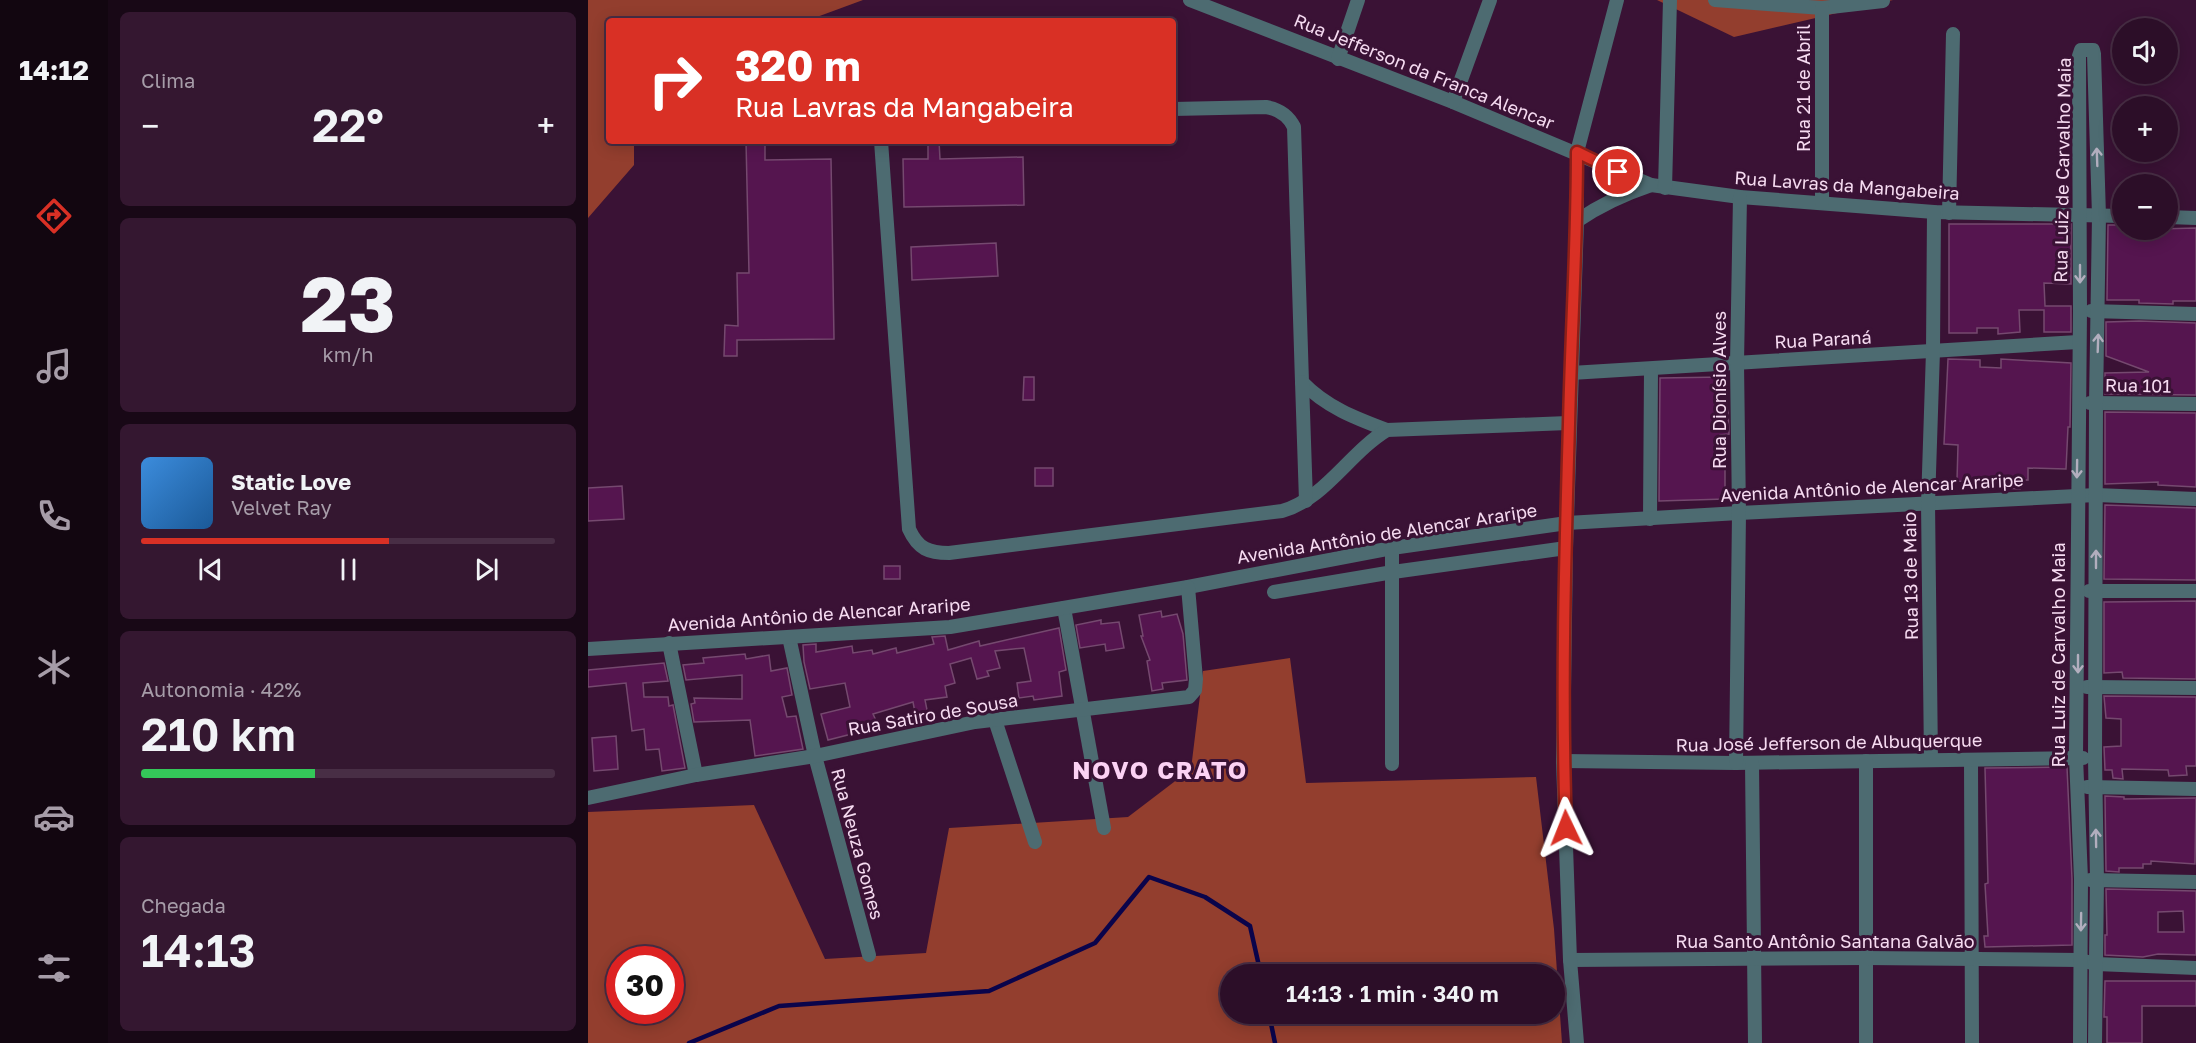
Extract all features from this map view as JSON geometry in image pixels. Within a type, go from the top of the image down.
[{"type":"street","name":"Rua Jefferson da Franca Alencar","points":[[1190,0],[1229,7],[1338,59],[1577,152]]},
{"type":"street","points":[[1338,59],[1358,0]]},
{"type":"street","points":[[1453,102],[1490,0]]},
{"type":"street","points":[[1577,1043],[1570,960],[1563,762],[1566,548],[1577,221],[1577,152],[1617,0]]},
{"type":"street","points":[[1577,221],[1596,207],[1628,192],[1658,187],[1670,0]]},
{"type":"street","points":[[1715,0],[1822,8],[1883,1]]},
{"type":"street","name":"Rua 21 de Abril","points":[[1822,8],[1822,203]]},
{"type":"street","points":[[1949,213],[1953,34]]},
{"type":"street","name":"Rua Luiz de Carvalho Maia","points":[[2080,1043],[2081,879],[2076,757],[2080,311],[2079,56],[2081,50],[2091,49],[2094,54],[2099,216],[2096,403],[2095,1043]]},
{"type":"street","points":[[1176,109],[1266,107],[1278,110],[1291,121],[1294,127],[1306,501]]},
{"type":"street","points":[[881,144],[909,521],[913,537],[920,547],[929,552],[950,553],[1282,511],[1295,507],[1319,491],[1366,444],[1387,430]]},
{"type":"street","name":"Rua Lavras da Mangabeira","points":[[1577,152],[1658,187],[1740,197],[1949,213],[2112,216]]},
{"type":"street","name":"Rua Dionísio Alves","points":[[1736,763],[1739,513],[1737,363],[1740,197]]},
{"type":"street","name":"Rua 13 de Maio","points":[[1931,760],[1928,503],[1933,351],[1934,212]]},
{"type":"street","points":[[2178,217],[2196,218]]},
{"type":"street","points":[[2080,311],[2196,314]]},
{"type":"street","name":"Rua Paraná","points":[[1571,374],[2078,342]]},
{"type":"street","points":[[1650,519],[1651,370]]},
{"type":"street","points":[[1302,382],[1318,398],[1338,411],[1387,430],[1569,423]]},
{"type":"street","name":"Rua 101","points":[[2079,404],[2196,404]]},
{"type":"street","name":"Avenida Antônio de Alencar Araripe","points":[[588,649],[950,627],[1188,587],[1392,548],[1567,523],[2096,495],[2196,499]]},
{"type":"street","points":[[1392,548],[1392,764]]},
{"type":"street","points":[[1274,592],[1393,572],[1566,548]]},
{"type":"street","name":"Rua Satiro de Sousa","points":[[588,798],[690,776],[815,756],[975,722],[1188,697],[1195,690],[1196,679],[1188,587]]},
{"type":"street","points":[[2078,592],[2196,591]]},
{"type":"street","points":[[1064,608],[1104,828]]},
{"type":"street","name":"Rua Neuza Gomes","points":[[789,636],[815,756],[869,955]]},
{"type":"street","points":[[669,643],[690,776]]},
{"type":"street","points":[[2078,687],[2196,688]]},
{"type":"street","points":[[995,720],[1035,842]]},
{"type":"street","name":"Rua José Jefferson de Albuquerque","points":[[1563,762],[1752,763],[2095,758]]},
{"type":"street","points":[[1971,760],[1972,1043]]},
{"type":"street","points":[[1866,761],[1866,1043]]},
{"type":"street","points":[[1752,763],[1755,1043]]},
{"type":"street","points":[[2078,786],[2196,789]]},
{"type":"street","points":[[2081,879],[2196,882]]},
{"type":"street","name":"Rua Santo Antônio Santana Galvão","points":[[1570,960],[1865,958],[2080,960],[2096,964],[2196,968]]},
{"type":"shaded area","points":[[588,0],[863,0],[814,18],[606,18],[606,144],[634,144],[634,165],[588,218]]},
{"type":"shaded area","points":[[1657,0],[1893,0],[1734,37]]},
{"type":"shaded area","points":[[1290,658],[1306,783],[1536,777],[1556,964],[1220,964],[1220,1024],[1561,1024],[1562,1043],[588,1043],[588,812],[754,805],[825,959],[926,953],[949,828],[1128,817],[1191,769],[1203,671]]},
{"type":"building","points":[[746,144],[765,144],[765,160],[831,159],[834,339],[737,340],[737,356],[724,356],[725,325],[738,326],[737,273],[749,273]]},
{"type":"building","points":[[928,144],[939,144],[940,159],[1023,157],[1024,205],[904,207],[903,159],[928,159]]},
{"type":"building","points":[[1949,224],[2071,224],[2071,284],[2044,283],[2045,306],[2071,306],[2071,332],[2044,332],[2044,310],[2019,310],[2020,332],[1998,334],[1998,328],[1977,328],[1977,333],[1949,333]]},
{"type":"building","points":[[2108,225],[2112,225],[2112,240],[2178,240],[2178,228],[2196,228],[2196,301],[2173,301],[2173,304],[2139,303],[2139,300],[2107,300]]},
{"type":"building","points":[[996,243],[998,276],[912,280],[911,247]]},
{"type":"building","points":[[2106,322],[2196,323],[2196,395],[2105,394],[2105,373],[2149,372],[2106,356]]},
{"type":"building","points":[[1948,359],[1980,360],[1980,367],[2001,368],[2001,359],[2071,363],[2070,427],[2068,427],[2066,469],[2028,468],[2028,480],[2021,480],[2020,489],[2005,488],[2005,483],[1957,481],[1958,445],[1944,444]]},
{"type":"building","points":[[1024,377],[1034,377],[1034,400],[1023,400]]},
{"type":"building","points":[[1723,377],[1724,410],[1728,410],[1729,434],[1720,435],[1720,460],[1725,460],[1725,499],[1659,501],[1660,378]]},
{"type":"building","points":[[2105,412],[2196,413],[2196,487],[2158,485],[2158,482],[2105,484]]},
{"type":"building","points":[[1035,468],[1053,468],[1053,486],[1035,486]]},
{"type":"building","points":[[622,486],[624,519],[588,521],[588,488]]},
{"type":"building","points":[[2105,505],[2196,508],[2196,580],[2104,579]]},
{"type":"building","points":[[884,566],[900,566],[900,579],[884,579]]},
{"type":"building","points":[[2196,601],[2196,679],[2123,678],[2122,672],[2104,673],[2104,602]]},
{"type":"building","points":[[1161,611],[1162,617],[1177,614],[1183,634],[1187,680],[1162,683],[1163,689],[1152,691],[1147,661],[1150,660],[1141,636],[1143,636],[1139,615]]},
{"type":"building","points":[[1101,620],[1101,624],[1119,622],[1124,648],[1106,651],[1105,644],[1080,648],[1076,625]]},
{"type":"building","points":[[1059,628],[1066,670],[1059,672],[1062,696],[1034,700],[1033,696],[1019,698],[1017,683],[1031,681],[1024,648],[995,651],[1000,668],[987,671],[989,676],[977,679],[971,658],[950,664],[955,683],[945,686],[947,697],[925,700],[929,720],[917,723],[913,702],[873,714],[879,727],[828,740],[821,714],[850,707],[845,683],[810,689],[804,662],[803,645],[816,644],[816,652],[852,646],[853,653],[872,650],[873,654],[896,648],[897,653],[934,644],[932,637],[945,636],[948,650],[979,641],[980,646]]},
{"type":"building","points":[[745,654],[746,659],[769,655],[771,671],[787,668],[792,695],[782,697],[787,717],[796,716],[803,749],[755,756],[750,720],[694,722],[691,704],[695,703],[694,698],[742,699],[742,675],[686,680],[683,665],[704,663],[703,658]]},
{"type":"building","points":[[664,663],[668,681],[643,683],[644,697],[668,697],[669,706],[673,705],[685,768],[662,771],[659,749],[646,750],[644,729],[632,731],[626,683],[588,687],[588,670]]},
{"type":"building","points":[[2104,696],[2196,697],[2196,766],[2186,766],[2187,775],[2169,776],[2168,770],[2122,769],[2123,779],[2113,778],[2112,770],[2105,770],[2104,747],[2121,746],[2121,719],[2106,718]]},
{"type":"building","points":[[616,736],[618,769],[594,771],[592,738]]},
{"type":"building","points":[[2067,767],[2072,879],[2072,945],[1985,947],[1984,936],[1988,936],[1985,884],[1988,883],[1985,768]]},
{"type":"building","points":[[2105,796],[2124,797],[2124,799],[2196,798],[2195,864],[2151,861],[2151,864],[2143,864],[2143,868],[2119,868],[2119,872],[2106,871]]},
{"type":"building","points":[[2106,889],[2196,891],[2196,955],[2158,954],[2143,957],[2105,955],[2105,935],[2107,935]],"holes":[[[2183,911],[2184,932],[2158,932],[2158,912]]]},
{"type":"building","points":[[2105,981],[2196,981],[2196,1006],[2142,1006],[2142,1043],[2107,1043],[2107,1017],[2104,1017]]},
{"type":"waterway","points":[[689,1043],[779,1006],[989,991],[1095,943],[1149,877],[1205,897],[1250,926],[1259,964]]},
{"type":"waterway","points":[[1271,1024],[1275,1043]]},
{"type":"district","name":"NOVO CRATO","points":[[1160,771]]},
{"type":"route","points":[[1566,828],[1563,762],[1566,548],[1577,221],[1577,152],[1618,172]]}]
